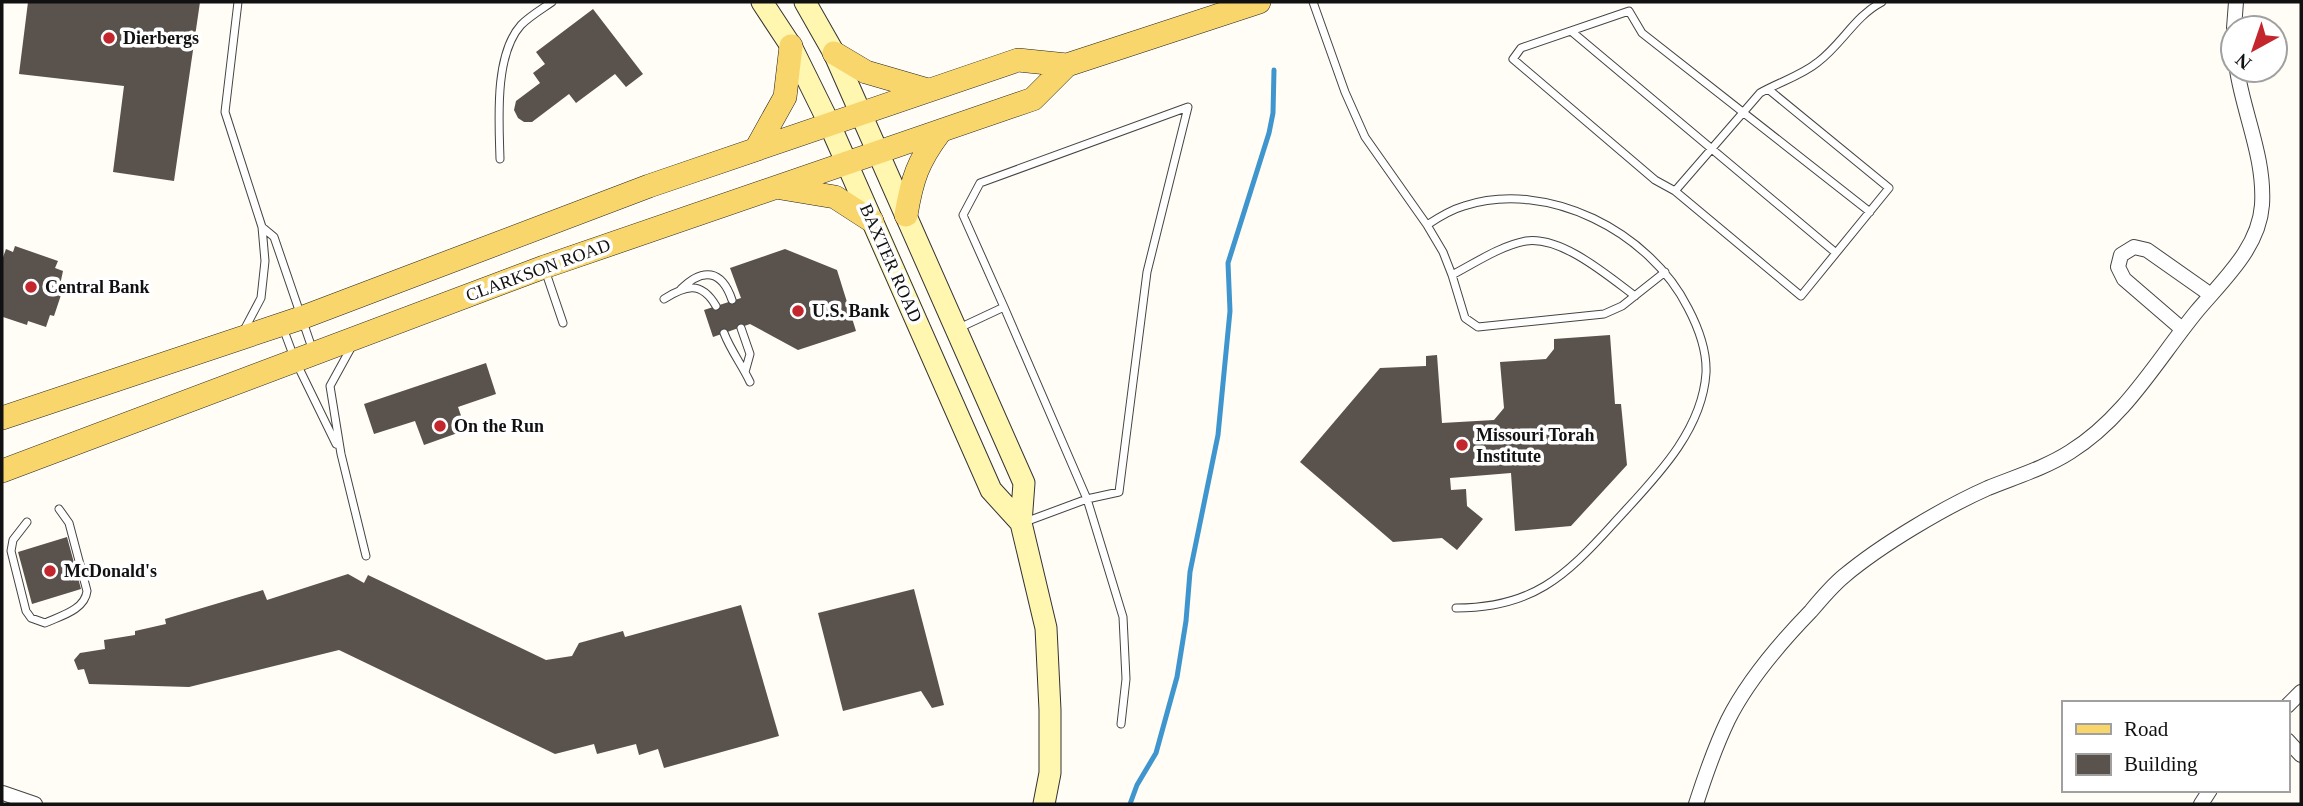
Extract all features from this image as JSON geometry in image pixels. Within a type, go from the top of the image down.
[{"type":"main road","name":"BAXTER ROAD","points":[[762,2],[791,46],[829,123],[991,490],[1021,523]]},
{"type":"main road","name":"BAXTER ROAD","points":[[804,2],[834,53],[1024,483],[1021,523],[1046,628],[1051,710],[1051,773],[1044,804]]},
{"type":"main road","name":"CLARKSON ROAD","points":[[2,418],[291,321],[598,205],[829,123],[1018,60],[1067,65],[1259,2]]},
{"type":"main road","points":[[756,149],[785,97],[791,46]]},
{"type":"main road","points":[[834,53],[866,72],[928,90]]},
{"type":"main road","name":"CLARKSON ROAD","points":[[2,471],[544,267],[1033,99],[1067,65]]},
{"type":"main road","points":[[906,215],[916,169],[940,132]]},
{"type":"main road","points":[[778,187],[835,197],[872,221]]},
{"type":"street","points":[[1696,804],[1709,764],[1728,720],[1745,690],[1797,625],[1842,577],[1885,546],[1952,507],[2069,453],[2100,431],[2135,392],[2182,329],[2243,256],[2255,232],[2262,206],[2257,149],[2241,84]]},
{"type":"street","points":[[2182,329],[2124,279],[2118,267],[2121,255],[2134,247],[2147,250],[2211,295]]},
{"type":"street","points":[[2,787],[2,794],[35,804]]},
{"type":"lane","points":[[238,2],[225,112],[262,227],[265,261],[261,298],[240,338]]},
{"type":"lane","points":[[500,159],[499,104],[506,52],[520,26],[552,2]]},
{"type":"lane","points":[[1312,2],[1345,92],[1365,137],[1443,252],[1465,318],[1478,327],[1604,314],[1622,306],[1665,272]]},
{"type":"lane","points":[[1675,191],[1760,93],[1820,61],[1866,12],[1882,2]]},
{"type":"lane","points":[[1768,89],[1889,188],[1870,212],[1801,296],[1675,191],[1656,180],[1513,60],[1521,48],[1629,11],[1642,33],[1870,212]]},
{"type":"lane","points":[[1572,31],[1836,253]]},
{"type":"lane","points":[[1021,523],[1087,499],[1119,492],[1147,272],[1188,107],[980,183],[963,215],[1087,499],[1123,617],[1126,680],[1121,724]]},
{"type":"lane","points":[[1427,225],[1447,212],[1481,202],[1513,200],[1555,205],[1587,215],[1614,229],[1665,272],[1682,296],[1704,349],[1706,373],[1691,423],[1672,457],[1579,562],[1550,584],[1528,596],[1503,603],[1457,608]]},
{"type":"lane","points":[[262,227],[274,237],[291,321],[341,454]]},
{"type":"lane","points":[[1452,275],[1512,245],[1528,241],[1543,242],[1597,267],[1635,296]]},
{"type":"lane","points":[[544,267],[563,323]]},
{"type":"lane","points":[[663,299],[681,289],[692,278],[709,273],[719,277],[732,300]]},
{"type":"lane","points":[[681,289],[699,288],[711,297],[716,306]]},
{"type":"lane","points":[[957,330],[1004,306]]},
{"type":"lane","points":[[291,321],[304,356]]},
{"type":"lane","points":[[741,328],[750,354],[745,372]]},
{"type":"lane","points":[[724,333],[750,382]]},
{"type":"lane","points":[[358,336],[330,386],[341,454],[366,556]]},
{"type":"lane","points":[[27,522],[13,540],[11,551],[26,611],[31,618],[45,623],[81,605],[86,599],[87,591],[69,523],[59,509]]},
{"type":"building","name":"Dierbergs","points":[[28,2],[200,2],[174,181],[113,172],[124,86],[19,74]]},
{"type":"building","points":[[593,9],[643,74],[626,87],[615,74],[576,103],[569,94],[532,122],[524,122],[514,110],[516,101],[540,83],[533,73],[545,64],[536,52]]},
{"type":"building","name":"Central Bank","points":[[15,246],[58,261],[55,268],[63,271],[58,294],[61,295],[54,316],[50,315],[46,327],[28,321],[27,325],[3,317],[2,260],[6,249],[13,252]]},
{"type":"building","name":"U.S. Bank","points":[[785,249],[837,270],[856,331],[798,350],[750,324],[713,337],[704,310],[741,298],[730,268]]},
{"type":"building","points":[[1610,335],[1615,404],[1621,404],[1627,465],[1571,526],[1515,531],[1511,473],[1450,478],[1451,490],[1466,489],[1467,506],[1483,519],[1457,550],[1442,538],[1393,542],[1300,462],[1380,368],[1426,366],[1426,356],[1437,355],[1442,423],[1494,420],[1504,408],[1500,362],[1546,359],[1554,349],[1554,339]]},
{"type":"building","points":[[486,363],[496,394],[458,407],[466,430],[424,445],[415,421],[374,434],[364,404]]},
{"type":"building","name":"McDonald's","points":[[67,537],[81,589],[32,604],[18,552]]},
{"type":"building","points":[[348,574],[364,583],[368,575],[546,660],[572,656],[579,643],[623,631],[625,637],[741,605],[779,736],[664,768],[658,749],[639,755],[636,744],[597,754],[594,744],[555,754],[339,650],[189,687],[89,684],[84,669],[78,670],[74,660],[80,653],[105,649],[104,640],[135,635],[135,631],[166,624],[165,619],[263,590],[267,600]]},
{"type":"building","points":[[914,589],[944,705],[932,708],[921,691],[843,711],[818,613]]},
{"type":"waterway","points":[[1130,804],[1137,785],[1156,753],[1177,677],[1190,572],[1218,435],[1230,311],[1228,263],[1269,133],[1273,113],[1274,70]]},
{"type":"place","name":"Dierbergs","points":[[109,38]]},
{"type":"place","name":"Central Bank","points":[[31,287]]},
{"type":"place","name":"U.S. Bank","points":[[798,311]]},
{"type":"place","name":"On the Run","points":[[440,426]]},
{"type":"place","name":"Missouri Torah Institute","points":[[1462,445]]},
{"type":"place","name":"McDonald's","points":[[50,571]]}]
